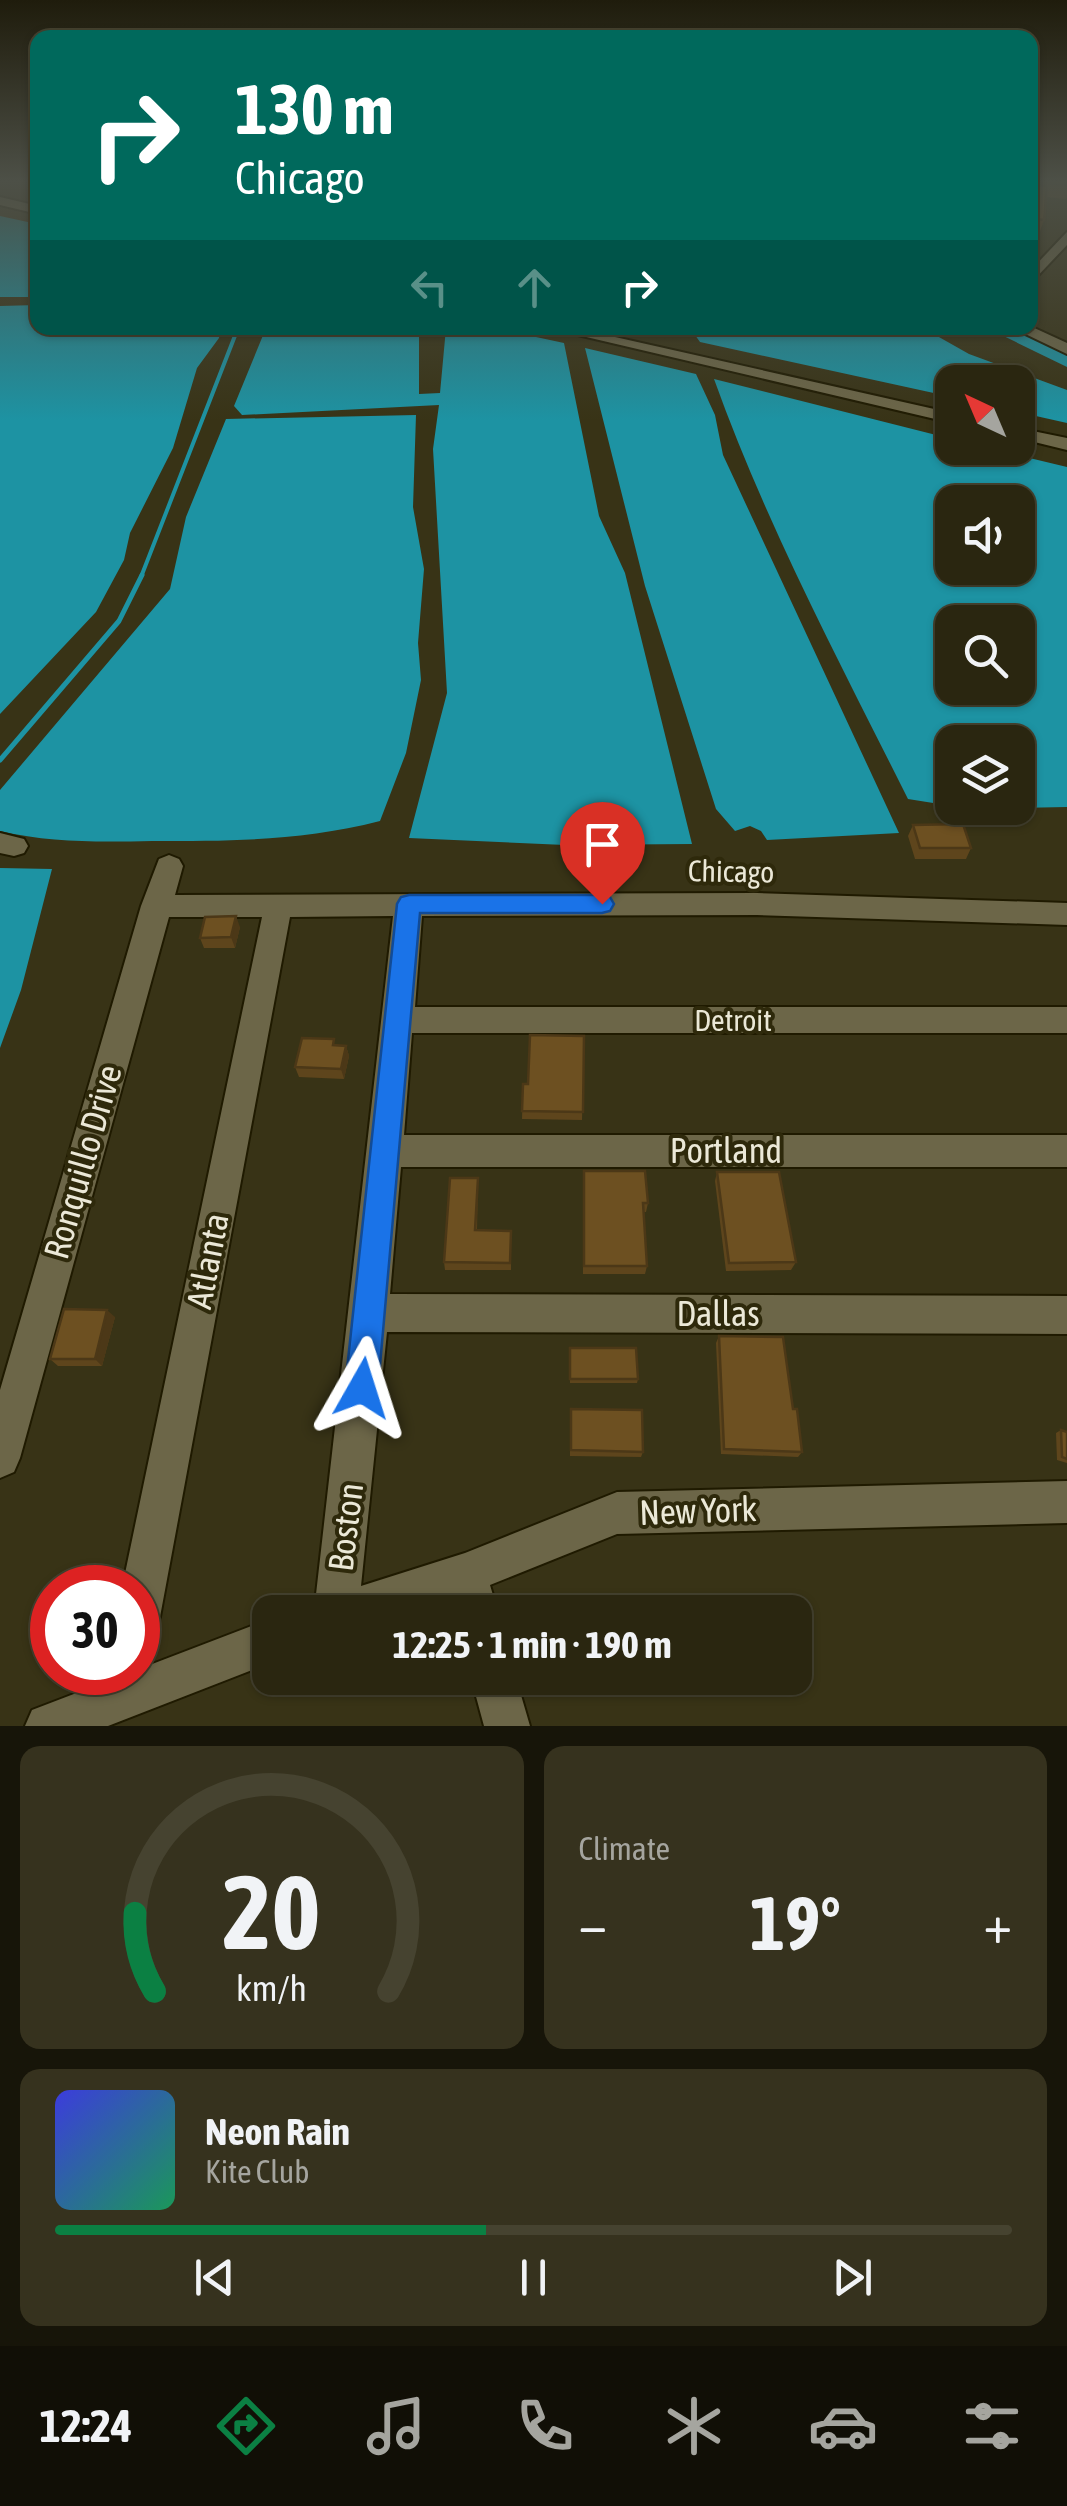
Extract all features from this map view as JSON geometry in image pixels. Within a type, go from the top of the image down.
[{"type":"street","points":[[587,335],[935,414]]},
{"type":"street","points":[[628,335],[935,404]]},
{"type":"street","points":[[1036,335],[1067,349]]},
{"type":"street","points":[[1035,426],[1067,433]]},
{"type":"street","points":[[1035,437],[1067,444]]},
{"type":"street","name":"Ronquillo Drive","points":[[0,1458],[169,866]]},
{"type":"street","name":"Boston","points":[[338,1595],[370,1314],[409,904]]},
{"type":"street","name":"Chicago","points":[[155,906],[756,904],[1067,914]]},
{"type":"street","name":"Atlanta","points":[[148,1565],[278,906]]},
{"type":"street","name":"Detroit","points":[[398,1020],[1067,1020]]},
{"type":"street","name":"Portland","points":[[385,1150],[1067,1152]]},
{"type":"street","name":"Dallas","points":[[370,1314],[1067,1315]]},
{"type":"street","name":"New York","points":[[470,1593],[617,1514],[1067,1502]]},
{"type":"street","points":[[160,1673],[252,1646]]},
{"type":"street","points":[[48,1726],[104,1695]]},
{"type":"street","points":[[499,1695],[507,1726]]},
{"type":"water","points":[[0,261],[30,261],[30,297],[0,297]]},
{"type":"water","points":[[30,305],[30,335],[220,335],[197,368],[173,448],[130,533],[124,560],[96,612],[0,714],[0,306]]},
{"type":"water","points":[[263,335],[419,335],[419,394],[440,393],[445,335],[527,335],[564,343],[599,516],[625,573],[692,844],[565,845],[409,838],[447,693],[433,449],[439,405],[242,415],[234,406]]},
{"type":"water","points":[[695,335],[935,335],[999,365],[935,365],[935,393],[700,342]]},
{"type":"water","points":[[585,348],[696,374],[715,415],[723,455],[899,833],[767,840],[761,831],[750,826],[735,831],[716,809],[645,586]]},
{"type":"water","points":[[1035,378],[1067,390],[1067,423],[1035,416]]},
{"type":"water","points":[[714,379],[935,435],[935,465],[1035,465],[1035,459],[1067,467],[1067,807],[1035,808],[1035,725],[935,725],[935,803],[908,799],[757,486]]},
{"type":"water","points":[[416,415],[413,507],[424,569],[418,643],[421,680],[406,753],[380,821],[323,833],[239,840],[76,841],[0,831],[0,790],[170,589],[186,517],[226,419]]},
{"type":"water","points":[[0,868],[52,869],[21,990],[0,1048]]},
{"type":"building","points":[[913,825],[963,825],[971,848],[920,848]]},
{"type":"building","points":[[236,916],[231,937],[200,938],[205,917]]},
{"type":"building","points":[[530,1035],[584,1036],[583,1112],[522,1111],[523,1084],[528,1084]]},
{"type":"building","points":[[302,1038],[334,1039],[333,1045],[346,1046],[341,1069],[295,1067]]},
{"type":"building","points":[[584,1171],[645,1171],[647,1266],[584,1266]]},
{"type":"building","points":[[717,1172],[779,1172],[796,1262],[729,1263]]},
{"type":"building","points":[[450,1178],[478,1178],[475,1230],[511,1231],[510,1263],[444,1262]]},
{"type":"building","points":[[64,1309],[107,1310],[95,1359],[50,1359]]},
{"type":"building","points":[[719,1336],[783,1337],[802,1452],[724,1449]]},
{"type":"building","points":[[570,1348],[636,1348],[638,1379],[570,1379]]},
{"type":"building","points":[[571,1409],[642,1410],[643,1452],[571,1450]]},
{"type":"building","points":[[1061,1430],[1067,1432],[1067,1459],[1062,1457]]},
{"type":"waterway","points":[[141,577],[235,335]]},
{"type":"waterway","points":[[1014,335],[1067,360]]},
{"type":"waterway","points":[[0,760],[119,621],[141,577]]},
{"type":"route","points":[[362,1388],[409,904],[602,904]]}]
